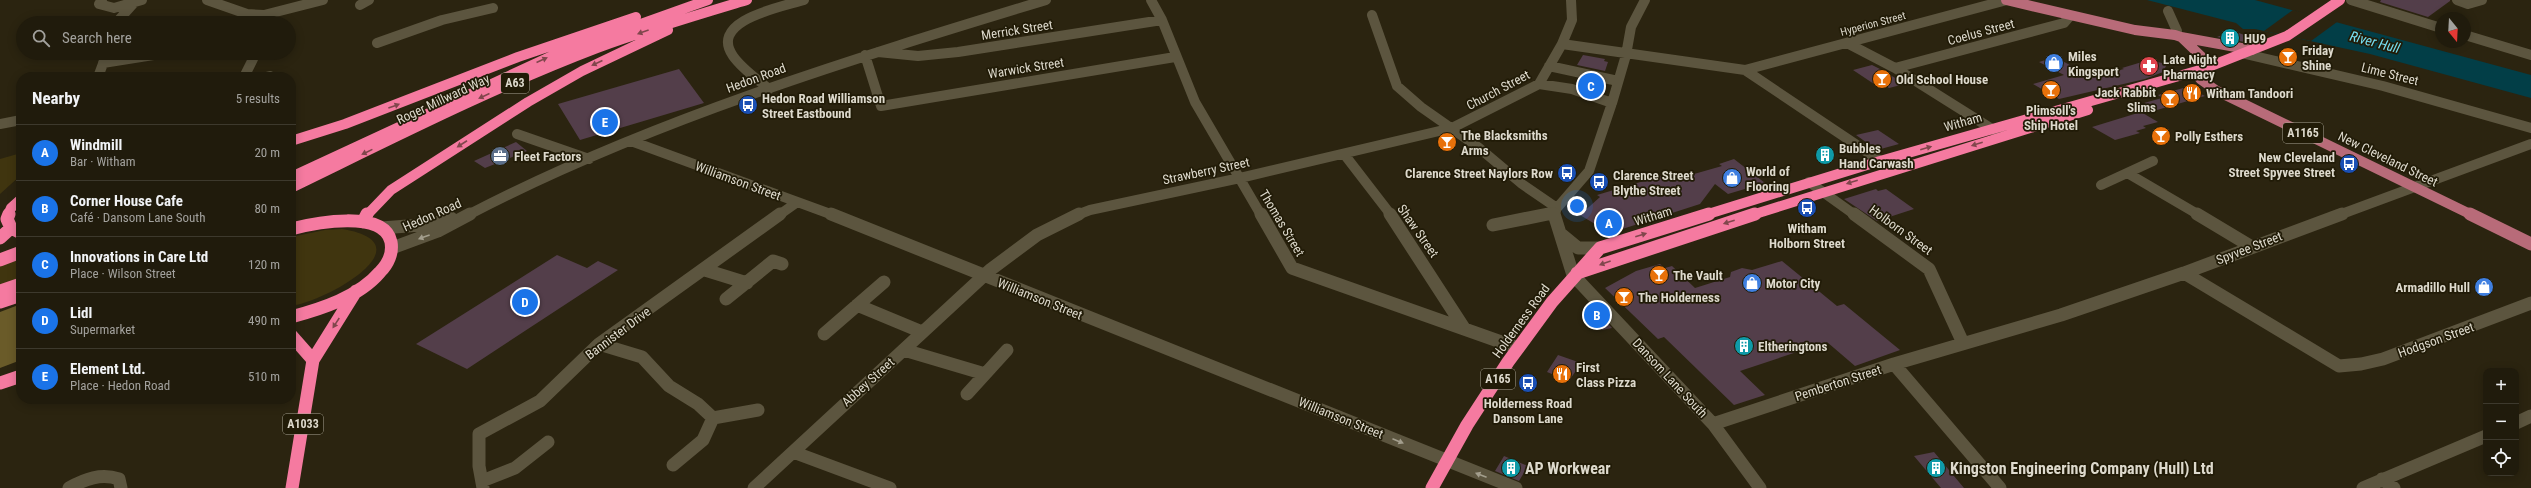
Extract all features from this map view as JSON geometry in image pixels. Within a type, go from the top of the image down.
[{"type":"highway","name":"A63","points":[[296,139],[400,104],[526,54],[690,0]]},
{"type":"highway","name":"Roger Millward Way","points":[[296,175],[554,55],[708,0]]},
{"type":"highway","name":"A63","points":[[363,222],[369,211],[391,190],[528,102],[582,71],[668,30],[748,0]]},
{"type":"highway","name":"Roger Millward Way","points":[[296,186],[484,96],[575,57],[669,23],[748,0]]},
{"type":"highway","name":"Witham","points":[[1573,275],[1822,192],[2153,90],[2287,36],[2340,0]]},
{"type":"highway","name":"Witham","points":[[1573,275],[1600,248],[1809,182],[1992,128],[2200,70]]},
{"type":"highway","points":[[0,238],[16,231],[7,219],[11,208],[16,204]]},
{"type":"highway","points":[[296,228],[338,220],[363,222],[382,228],[390,237],[392,248]]},
{"type":"highway","name":"A1033","points":[[296,315],[331,304],[357,290],[384,266],[392,248]]},
{"type":"highway","points":[[0,260],[16,254]]},
{"type":"highway","name":"Holderness Road","points":[[1432,488],[1446,461],[1518,348],[1573,275]]},
{"type":"highway","points":[[0,291],[16,286]]},
{"type":"highway","name":"A1033","points":[[292,488],[313,360],[357,290]]},
{"type":"highway","points":[[0,302],[16,297]]},
{"type":"highway","points":[[296,341],[313,360]]},
{"type":"highway","points":[[0,383],[16,378]]},
{"type":"main road","points":[[2006,0],[2135,30],[2178,36],[2252,50]]},
{"type":"main road","name":"A1165","points":[[2178,36],[2202,57],[2200,70]]},
{"type":"main road","name":"New Cleveland Street","points":[[2200,70],[2200,79],[2217,91],[2531,244]]},
{"type":"street","points":[[102,0],[99,4],[110,8],[138,2]]},
{"type":"street","points":[[207,0],[247,14],[264,15],[324,0]]},
{"type":"street","points":[[360,5],[369,0]]},
{"type":"street","points":[[769,89],[730,52],[725,41],[726,36],[735,25],[743,20],[804,0]]},
{"type":"street","name":"Hedon Road","points":[[392,248],[438,231],[484,207],[631,141],[769,89],[877,51],[1046,0]]},
{"type":"street","name":"Thomas Street","points":[[1151,0],[1162,20],[1175,57],[1195,102],[1292,268],[1518,348]]},
{"type":"street","name":"Church Street","points":[[1452,128],[1539,84],[1562,44],[1572,20],[1571,0]]},
{"type":"street","points":[[1493,225],[1555,211],[1589,171],[1626,55],[1631,28],[1645,0]]},
{"type":"street","name":"Hyperion Street","points":[[1745,70],[2006,0]]},
{"type":"street","points":[[2351,0],[2435,26]]},
{"type":"street","points":[[2457,0],[2468,4],[2482,0]]},
{"type":"street","points":[[472,12],[474,1]]},
{"type":"street","points":[[123,16],[138,2]]},
{"type":"street","points":[[110,8],[114,16]]},
{"type":"street","points":[[376,44],[425,26],[472,12],[493,8]]},
{"type":"street","points":[[2168,11],[2178,36]]},
{"type":"street","points":[[1372,14],[1397,86],[1421,107],[1452,128],[1555,211],[1558,230],[1573,275]]},
{"type":"street","name":"Coelus Street","points":[[1895,68],[2064,24],[2070,16]]},
{"type":"street","name":"Merrick Street","points":[[877,51],[918,56],[958,52],[1162,20]]},
{"type":"street","points":[[2471,38],[2531,55]]},
{"type":"street","points":[[1847,43],[1895,68],[2003,136]]},
{"type":"street","points":[[1562,44],[1626,55],[1745,70],[1894,170]]},
{"type":"street","name":"Lime Street","points":[[2242,53],[2444,101],[2531,128]]},
{"type":"street","name":"Warwick Street","points":[[865,56],[881,106],[1175,57]]},
{"type":"street","points":[[100,72],[105,60]]},
{"type":"street","points":[[104,63],[123,60]]},
{"type":"street","points":[[246,72],[252,60]]},
{"type":"street","points":[[1549,66],[1618,81]]},
{"type":"street","points":[[1539,84],[1572,89],[1612,102]]},
{"type":"street","points":[[0,124],[16,121]]},
{"type":"street","name":"Strawberry Street","points":[[982,276],[1042,231],[1071,217],[1129,201],[1240,178],[1452,128]]},
{"type":"street","points":[[517,134],[589,159]]},
{"type":"street","name":"Williamson Street","points":[[631,141],[931,253],[982,276],[1516,488]]},
{"type":"street","name":"Spyvee Street","points":[[1963,343],[2061,315],[2184,273],[2531,144]]},
{"type":"street","name":"Shaw Street","points":[[1344,154],[1401,229],[1464,328]]},
{"type":"street","points":[[2101,185],[2129,174],[2153,161]]},
{"type":"street","points":[[2129,174],[2252,247]]},
{"type":"street","name":"Holborn Street","points":[[1809,182],[1929,269],[1963,343]]},
{"type":"street","name":"Bannister Drive","points":[[548,442],[515,468],[482,484],[479,466],[479,434],[540,401],[599,344],[705,270],[796,203]]},
{"type":"street","name":"Hedon Road","points":[[382,228],[433,224],[484,207]]},
{"type":"street","points":[[1558,230],[1570,245],[1587,250],[1600,248]]},
{"type":"street","points":[[726,299],[773,261],[782,264]]},
{"type":"street","points":[[705,270],[747,283]]},
{"type":"street","name":"Hodgson Street","points":[[2184,273],[2339,366],[2355,367],[2385,358],[2502,316],[2531,303]]},
{"type":"street","name":"Dansom Lane South","points":[[1573,275],[1713,424],[1760,488]]},
{"type":"street","name":"Abbey Street","points":[[754,488],[982,276]]},
{"type":"street","points":[[824,334],[884,282]]},
{"type":"street","points":[[857,305],[922,332]]},
{"type":"street","name":"Pemberton Street","points":[[1713,424],[1894,364],[1963,343]]},
{"type":"street","points":[[599,344],[642,357],[669,386],[698,404],[713,418]]},
{"type":"street","points":[[904,350],[985,374]]},
{"type":"street","points":[[967,394],[1007,350]]},
{"type":"street","points":[[1894,364],[2000,488]]},
{"type":"street","points":[[713,418],[758,410]]},
{"type":"street","points":[[2519,422],[2531,416]]},
{"type":"street","points":[[673,465],[703,440],[713,418]]},
{"type":"street","points":[[2363,488],[2388,484],[2483,437]]},
{"type":"street","points":[[793,452],[890,488]]},
{"type":"street","points":[[69,488],[82,481],[104,476],[119,479],[121,488]]},
{"type":"shaded area","points":[[16,154],[16,180],[0,194],[0,159]]},
{"type":"shaded area","points":[[342,229],[366,236],[376,246],[374,258],[363,271],[346,283],[327,294],[296,305],[296,236],[325,230]]},
{"type":"shaded area","points":[[16,260],[16,281],[0,286],[0,265]]},
{"type":"shaded area","points":[[16,306],[16,362],[0,368],[0,312]]},
{"type":"water","name":"River Hull","points":[[2147,0],[2255,0],[2531,75],[2531,98],[2370,54],[2255,29],[2243,29],[2236,23]]},
{"type":"pier","points":[[2293,10],[2337,22],[2311,41],[2264,31]]},
{"type":"building","points":[[2381,0],[2450,1],[2428,17],[2380,2]]},
{"type":"building","name":"HU9","points":[[2233,31],[2256,39],[2245,42],[2217,37]]},
{"type":"building","points":[[1583,55],[1605,59],[1604,61],[1608,62],[1605,71],[1577,65]]},
{"type":"building","points":[[2055,57],[2092,77],[2124,69],[2122,68],[2142,62],[2143,59],[2167,64],[2163,72],[2145,79],[2059,99],[2033,84],[2064,75],[2039,62]]},
{"type":"building","name":"Old School House","points":[[1872,65],[1905,84],[1889,88],[1880,82],[1874,84],[1853,70]]},
{"type":"building","points":[[679,69],[704,103],[580,140],[558,104]]},
{"type":"building","points":[[1584,80],[1601,84],[1599,91],[1581,85]]},
{"type":"building","name":"Jack Rabbit Slims","points":[[2187,87],[2205,96],[2157,110],[2144,103],[2162,98],[2158,95]]},
{"type":"building","points":[[2141,112],[2158,122],[2143,126],[2146,128],[2136,131],[2140,133],[2115,140],[2092,127]]},
{"type":"building","points":[[1878,130],[1899,144],[1877,150],[1856,135]]},
{"type":"building","name":"Fleet Factors","points":[[516,142],[527,151],[485,168],[474,161]]},
{"type":"building","points":[[1734,159],[1765,183],[1728,194],[1715,184],[1700,204],[1610,233],[1580,215],[1600,197],[1597,195],[1664,175],[1680,178],[1722,166],[1719,164]]},
{"type":"building","points":[[1876,189],[1878,191],[1886,189],[1914,209],[1877,221],[1844,199]]},
{"type":"building","points":[[557,255],[587,268],[598,261],[618,270],[467,369],[416,344]]},
{"type":"building","name":"Eltheringtons","points":[[1782,261],[1837,306],[1844,304],[1900,350],[1855,366],[1827,342],[1740,371],[1765,395],[1734,405],[1664,337],[1658,339],[1605,288],[1636,271],[1660,264],[1665,268],[1672,266],[1695,288],[1730,277],[1731,272],[1742,268],[1752,270]]},
{"type":"building","points":[[1586,308],[1593,308],[1612,328],[1602,330],[1595,321],[1591,320]]},
{"type":"building","points":[[1558,355],[1581,363],[1569,381],[1547,372]]},
{"type":"building","name":"Kingston Engineering Company (Hull) Ltd","points":[[1934,452],[1964,488],[1941,488],[1914,456]]},
{"type":"building","name":"AP Workwear","points":[[1504,456],[1528,466],[1519,481],[1495,471]]},
{"type":"place","name":"HU9","points":[[2230,38]]},
{"type":"place","name":"Friday Shine","points":[[2288,57]]},
{"type":"place","name":"Miles Kingsport","points":[[2054,63]]},
{"type":"place","name":"Late Night Pharmacy","points":[[2149,66]]},
{"type":"place","name":"Old School House","points":[[1882,79]]},
{"type":"place","name":"Innovations in Care Ltd","points":[[1591,86]]},
{"type":"place","name":"Plimsoll's Ship Hotel","points":[[2051,90]]},
{"type":"place","name":"Witham Tandoori","points":[[2192,93]]},
{"type":"place","name":"Jack Rabbit Slims","points":[[2170,99]]},
{"type":"place","name":"Hedon Road Williamson Street Eastbound","points":[[748,105]]},
{"type":"place","name":"Element Ltd.","points":[[605,122]]},
{"type":"place","name":"Polly Esthers","points":[[2161,136]]},
{"type":"place","name":"The Blacksmiths Arms","points":[[1447,142]]},
{"type":"place","name":"Bubbles Hand Carwash","points":[[1825,155]]},
{"type":"place","name":"Fleet Factors","points":[[500,156]]},
{"type":"place","name":"New Cleveland Street Spyvee Street","points":[[2349,164]]},
{"type":"place","name":"Clarence Street Naylors Row","points":[[1567,173]]},
{"type":"place","name":"World of Flooring","points":[[1732,178]]},
{"type":"place","name":"Clarence Street Blythe Street","points":[[1599,182]]},
{"type":"place","name":"Witham Holborn Street","points":[[1807,208]]},
{"type":"place","name":"Windmill","points":[[1609,223]]},
{"type":"place","name":"The Vault","points":[[1659,275]]},
{"type":"place","name":"Motor City","points":[[1752,283]]},
{"type":"place","name":"Armadillo Hull","points":[[2484,287]]},
{"type":"place","name":"The Holderness","points":[[1624,297]]},
{"type":"place","name":"Lidl","points":[[525,302]]},
{"type":"place","name":"Corner House Cafe","points":[[1597,315]]},
{"type":"place","name":"Eltheringtons","points":[[1744,346]]},
{"type":"place","name":"First Class Pizza","points":[[1562,374]]},
{"type":"place","name":"Holderness Road Dansom Lane","points":[[1528,383]]},
{"type":"place","name":"AP Workwear","points":[[1511,468]]},
{"type":"place","name":"Kingston Engineering Company (Hull) Ltd","points":[[1936,468]]}]
